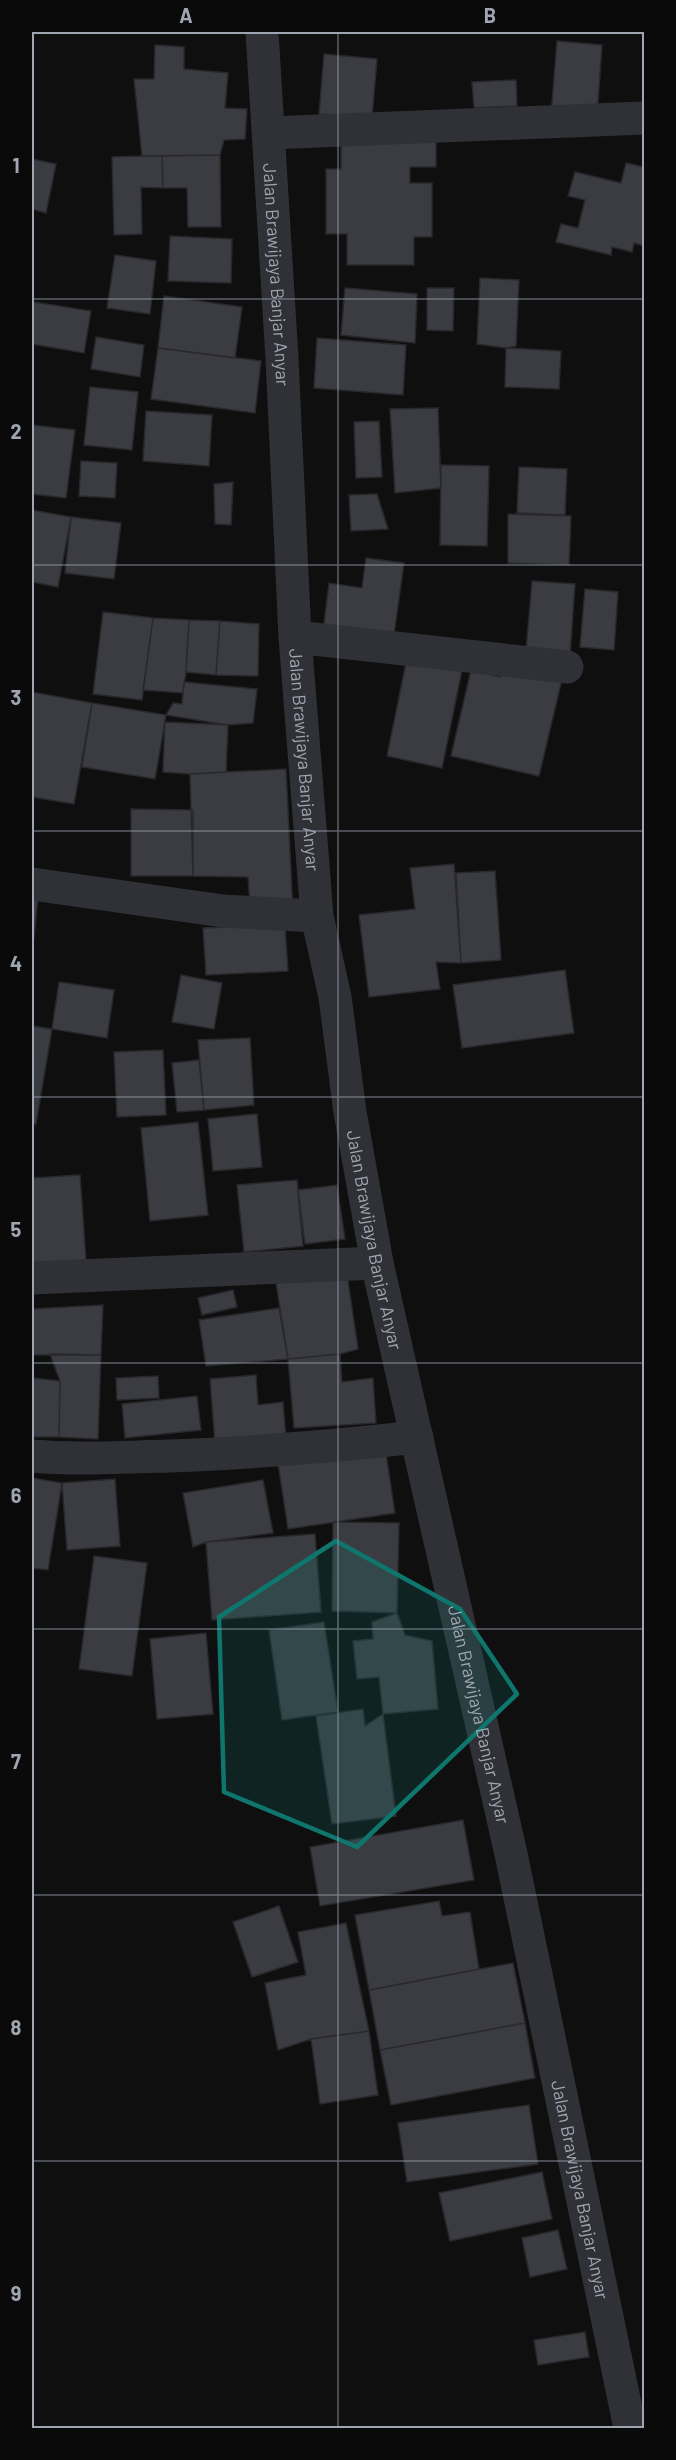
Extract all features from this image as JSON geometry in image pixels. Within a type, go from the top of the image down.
[{"type":"street","name":"Jalan Brawijaya Banjar Anyar","points":[[261,32],[269,133],[295,637],[317,916],[335,997],[350,1112],[377,1263],[511,1854],[630,2428]]},
{"type":"street","points":[[269,133],[645,118]]},
{"type":"street","points":[[295,637],[567,667]]},
{"type":"street","points":[[32,884],[223,911],[317,916]]},
{"type":"street","points":[[32,1278],[377,1263]]},
{"type":"street","points":[[32,1456],[73,1459],[207,1454],[316,1448],[417,1437]]},
{"type":"highlighted area","points":[[336,1541],[460,1609],[517,1694],[357,1847],[224,1792],[219,1617]]},
{"type":"building","points":[[557,41],[602,45],[597,118],[551,115]]},
{"type":"building","points":[[155,45],[184,47],[184,69],[228,73],[225,108],[247,109],[245,139],[224,140],[220,155],[142,156],[134,79],[154,79]]},
{"type":"building","points":[[324,54],[377,59],[372,118],[319,114]]},
{"type":"building","points":[[516,80],[517,106],[474,108],[472,82]]},
{"type":"building","points":[[341,136],[436,137],[436,167],[410,167],[410,183],[432,183],[432,237],[414,237],[414,265],[347,265],[347,234],[326,234],[326,169],[341,169]]},
{"type":"building","points":[[220,155],[221,227],[188,227],[187,188],[163,188],[162,156]]},
{"type":"building","points":[[162,156],[163,188],[141,187],[142,234],[114,235],[112,157]]},
{"type":"building","points":[[32,159],[56,164],[46,213],[32,209]]},
{"type":"building","points":[[626,163],[644,167],[644,246],[634,243],[632,252],[612,247],[611,255],[556,242],[561,224],[578,228],[585,200],[568,196],[575,172],[621,183]]},
{"type":"building","points":[[170,236],[232,239],[231,283],[168,281]]},
{"type":"building","points":[[115,255],[156,261],[150,314],[107,308]]},
{"type":"building","points":[[480,278],[519,280],[516,346],[506,348],[477,344]]},
{"type":"building","points":[[345,288],[417,294],[415,343],[341,335]]},
{"type":"building","points":[[427,288],[454,288],[453,331],[427,330]]},
{"type":"building","points":[[164,296],[242,307],[235,358],[158,348]]},
{"type":"building","points":[[34,302],[91,311],[84,353],[32,344]]},
{"type":"building","points":[[96,337],[144,345],[140,377],[91,369]]},
{"type":"building","points":[[317,338],[406,345],[403,395],[314,388]]},
{"type":"building","points":[[158,348],[261,361],[255,413],[151,399]]},
{"type":"building","points":[[506,348],[561,351],[559,389],[505,387]]},
{"type":"building","points":[[90,387],[138,392],[132,450],[84,445]]},
{"type":"building","points":[[438,408],[441,488],[395,493],[390,409]]},
{"type":"building","points":[[146,411],[212,415],[209,466],[143,461]]},
{"type":"building","points":[[379,421],[382,477],[356,478],[354,422]]},
{"type":"building","points":[[32,425],[75,430],[66,498],[32,494]]},
{"type":"building","points":[[81,461],[117,463],[115,498],[79,496]]},
{"type":"building","points":[[441,465],[489,466],[487,546],[440,545]]},
{"type":"building","points":[[519,467],[567,469],[565,515],[517,513]]},
{"type":"building","points":[[233,482],[231,525],[215,524],[214,484]]},
{"type":"building","points":[[377,494],[388,529],[351,531],[349,495]]},
{"type":"building","points":[[32,510],[71,517],[58,587],[32,582]]},
{"type":"building","points":[[508,514],[571,516],[569,565],[508,563]]},
{"type":"building","points":[[71,517],[121,523],[114,579],[65,573]]},
{"type":"building","points":[[366,558],[404,563],[393,642],[323,632],[329,583],[362,588]]},
{"type":"building","points":[[532,581],[575,584],[570,655],[526,651]]},
{"type":"building","points":[[585,589],[618,592],[614,650],[580,647]]},
{"type":"building","points":[[103,612],[153,618],[142,700],[93,694]]},
{"type":"building","points":[[153,618],[189,620],[183,693],[143,690]]},
{"type":"building","points":[[189,620],[220,621],[216,675],[186,672]]},
{"type":"building","points":[[220,621],[259,624],[258,676],[216,675]]},
{"type":"building","points":[[407,658],[462,670],[442,768],[387,756]]},
{"type":"building","points":[[503,661],[563,675],[539,776],[451,756],[471,670],[500,677]]},
{"type":"building","points":[[184,682],[257,689],[253,723],[228,725],[166,715],[173,703],[182,704]]},
{"type":"building","points":[[32,692],[92,703],[74,804],[32,797]]},
{"type":"building","points":[[92,703],[166,715],[155,779],[82,767]]},
{"type":"building","points":[[165,722],[228,725],[226,772],[190,774],[163,772]]},
{"type":"building","points":[[286,769],[293,913],[250,905],[248,877],[193,876],[190,774]]},
{"type":"building","points":[[131,809],[193,810],[193,876],[131,876]]},
{"type":"building","points":[[454,864],[461,963],[436,962],[440,989],[369,997],[359,915],[415,909],[410,868]]},
{"type":"building","points":[[495,871],[501,960],[461,963],[456,873]]},
{"type":"building","points":[[32,895],[38,896],[34,938],[32,938]]},
{"type":"building","points":[[285,925],[288,971],[206,975],[203,928]]},
{"type":"building","points":[[565,970],[574,1033],[462,1048],[453,985]]},
{"type":"building","points":[[181,975],[222,983],[214,1029],[172,1022]]},
{"type":"building","points":[[59,982],[114,990],[107,1038],[52,1029]]},
{"type":"building","points":[[32,1026],[52,1029],[36,1124],[32,1124]]},
{"type":"building","points":[[250,1038],[254,1105],[204,1110],[198,1040]]},
{"type":"building","points":[[163,1050],[166,1115],[117,1117],[114,1052]]},
{"type":"building","points":[[199,1060],[204,1110],[177,1112],[172,1063]]},
{"type":"building","points":[[257,1114],[262,1167],[213,1171],[208,1119]]},
{"type":"building","points":[[198,1122],[208,1215],[150,1221],[141,1128]]},
{"type":"building","points":[[80,1175],[86,1261],[32,1265],[32,1178]]},
{"type":"building","points":[[297,1180],[303,1246],[244,1252],[237,1185]]},
{"type":"building","points":[[337,1185],[345,1239],[305,1244],[298,1190]]},
{"type":"building","points":[[346,1267],[358,1349],[340,1354],[288,1359],[275,1276]]},
{"type":"building","points":[[233,1290],[237,1307],[202,1315],[198,1298]]},
{"type":"building","points":[[103,1305],[101,1355],[32,1355],[32,1309]]},
{"type":"building","points":[[279,1308],[288,1359],[206,1366],[199,1320]]},
{"type":"building","points":[[50,1354],[101,1355],[98,1439],[59,1437],[60,1381]]},
{"type":"building","points":[[340,1354],[342,1382],[373,1378],[376,1423],[294,1428],[288,1359]]},
{"type":"building","points":[[256,1375],[258,1405],[283,1402],[286,1438],[215,1443],[210,1379]]},
{"type":"building","points":[[158,1376],[159,1398],[117,1400],[116,1378]]},
{"type":"building","points":[[32,1378],[60,1381],[59,1437],[32,1437]]},
{"type":"building","points":[[197,1396],[201,1430],[125,1438],[122,1404]]},
{"type":"building","points":[[385,1447],[395,1513],[288,1529],[278,1463]]},
{"type":"building","points":[[32,1478],[62,1483],[48,1570],[32,1568]]},
{"type":"building","points":[[115,1479],[120,1546],[67,1550],[62,1483]]},
{"type":"building","points":[[263,1480],[273,1533],[206,1542],[193,1547],[183,1493]]},
{"type":"building","points":[[333,1522],[399,1523],[397,1613],[332,1611]]},
{"type":"building","points":[[315,1534],[321,1612],[212,1620],[206,1542]]},
{"type":"building","points":[[94,1556],[147,1563],[132,1676],[79,1669]]},
{"type":"building","points":[[397,1613],[405,1635],[432,1641],[438,1709],[383,1714],[379,1677],[357,1679],[353,1641],[373,1639],[372,1622]]},
{"type":"building","points":[[324,1622],[338,1712],[282,1720],[269,1630]]},
{"type":"building","points":[[206,1633],[213,1714],[157,1719],[150,1639]]},
{"type":"building","points":[[363,1709],[365,1726],[383,1714],[396,1816],[332,1824],[316,1716]]},
{"type":"building","points":[[463,1820],[474,1880],[320,1906],[310,1847]]},
{"type":"building","points":[[439,1901],[442,1916],[470,1912],[479,1969],[369,1990],[355,1915]]},
{"type":"building","points":[[279,1906],[298,1962],[252,1977],[233,1922]]},
{"type":"building","points":[[346,1923],[369,2031],[311,2039],[278,2050],[265,1983],[306,1975],[298,1932]]},
{"type":"building","points":[[513,1963],[525,2023],[380,2050],[369,1990]]},
{"type":"building","points":[[525,2023],[535,2078],[391,2105],[380,2050]]},
{"type":"building","points":[[369,2031],[378,2095],[320,2104],[311,2039]]},
{"type":"building","points":[[529,2105],[538,2164],[407,2182],[398,2123]]},
{"type":"building","points":[[542,2172],[552,2219],[450,2241],[439,2193]]},
{"type":"building","points":[[558,2230],[567,2269],[530,2277],[522,2238]]},
{"type":"building","points":[[585,2332],[589,2357],[538,2365],[534,2340]]}]
